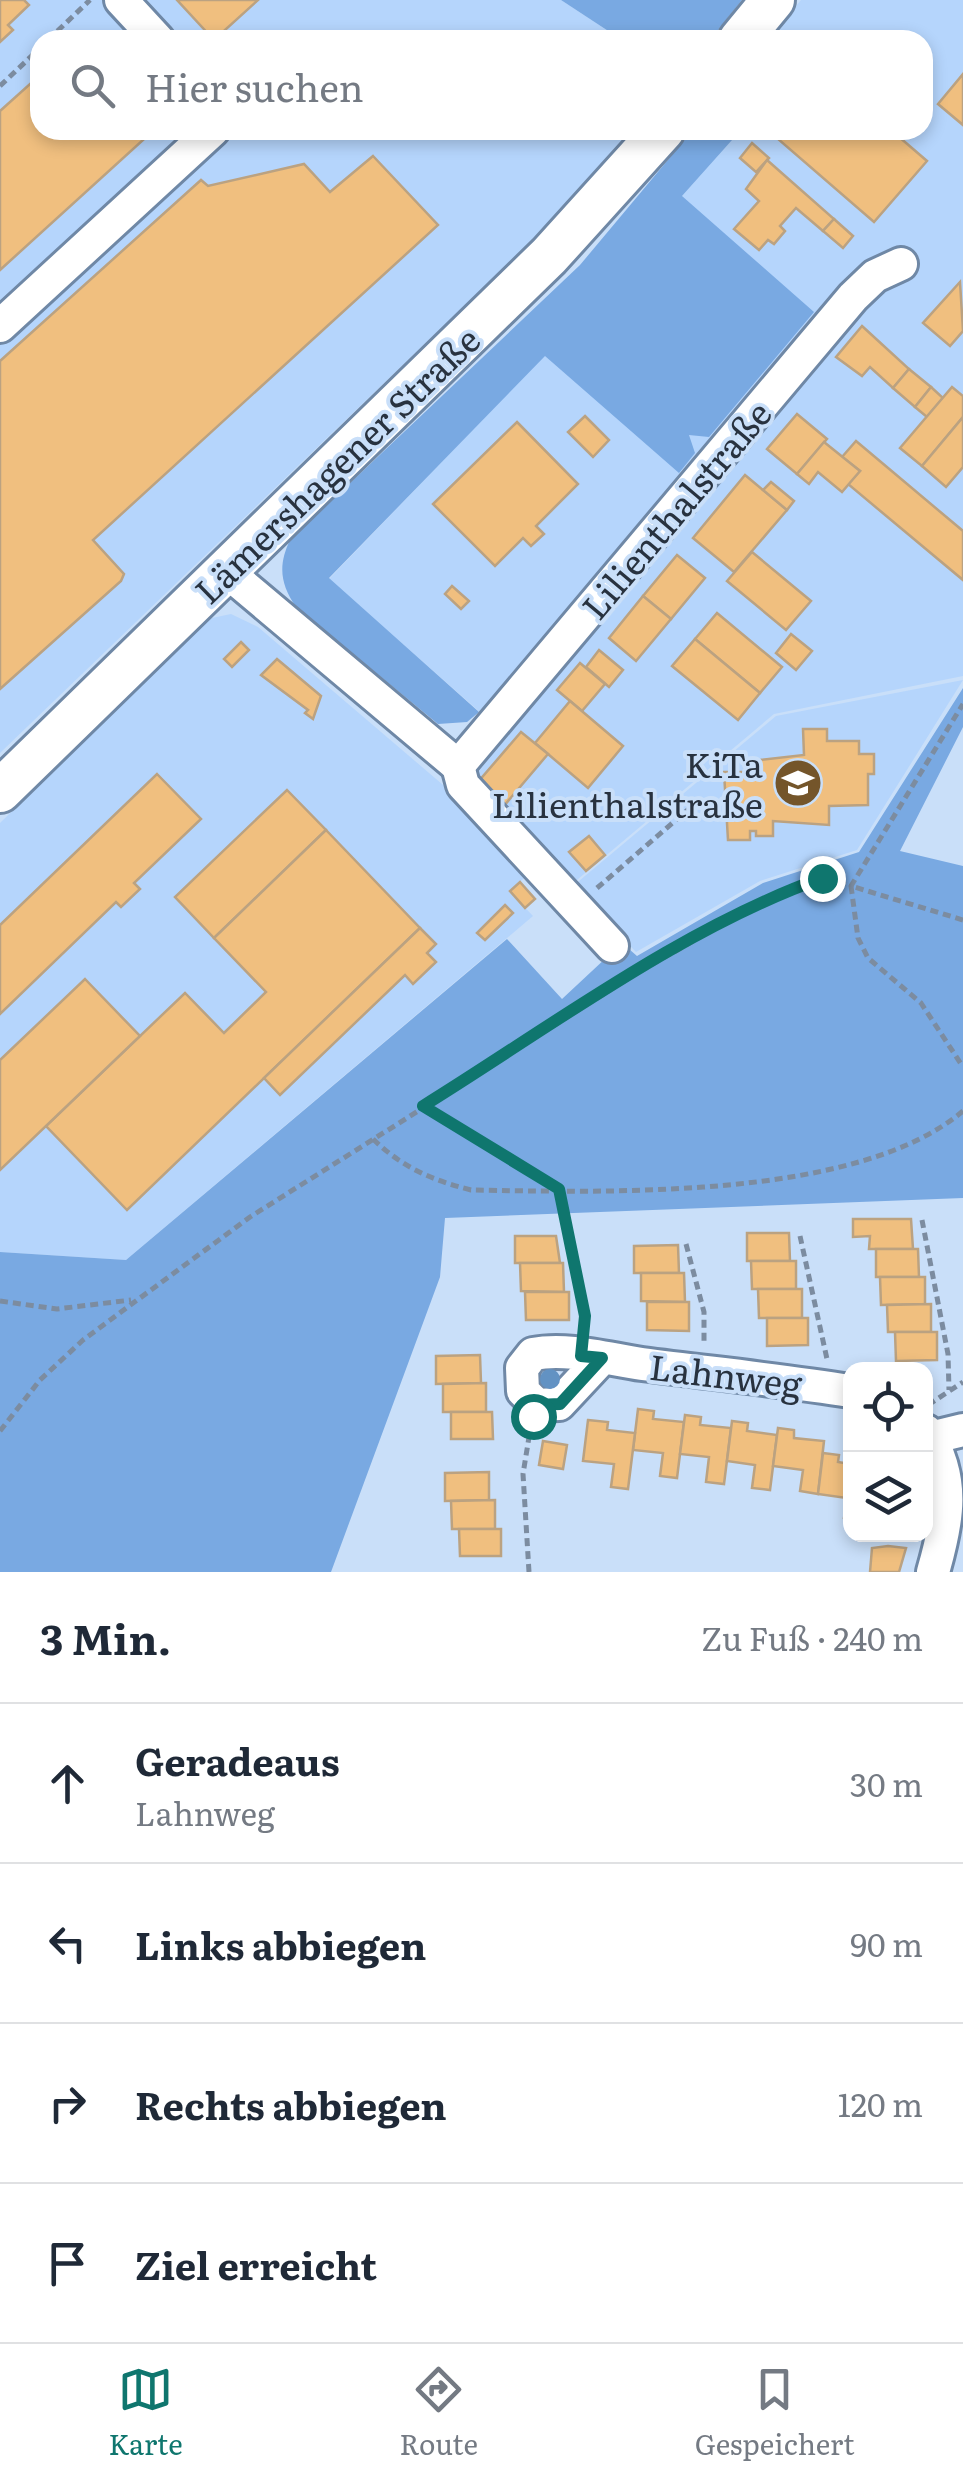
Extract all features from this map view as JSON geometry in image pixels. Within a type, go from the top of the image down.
[{"type":"main road","points":[[748,30],[773,0]]},
{"type":"main road","name":"Lämershagener Straße","points":[[0,791],[549,256],[654,140]]},
{"type":"street","points":[[121,0],[149,30]]},
{"type":"street","points":[[0,326],[202,140]]},
{"type":"street","name":"Lilienthalstraße","points":[[458,766],[853,297],[874,276],[901,264]]},
{"type":"street","points":[[226,571],[458,766],[463,785],[612,946]]},
{"type":"street","name":"Lahnweg","points":[[591,1357],[560,1404],[537,1405],[523,1391],[521,1380],[527,1360],[545,1352],[591,1357],[837,1389]]},
{"type":"street","points":[[933,1426],[963,1430]]},
{"type":"street","points":[[933,1438],[955,1485],[933,1572]]},
{"type":"path","points":[[58,30],[90,0]]},
{"type":"path","points":[[0,86],[30,58]]},
{"type":"path","points":[[963,704],[851,886],[858,938],[868,958],[921,1002],[963,1067]]},
{"type":"path","points":[[576,906],[697,802],[726,802]]},
{"type":"path","points":[[0,1431],[40,1380],[134,1300],[250,1217],[637,973],[774,895],[822,878],[963,920]]},
{"type":"path","points":[[423,1106],[559,1189],[591,1357]]},
{"type":"path","points":[[373,1139],[428,1180],[472,1190],[743,1186],[909,1146],[963,1111]]},
{"type":"path","points":[[922,1220],[948,1354],[949,1390]]},
{"type":"path","points":[[800,1236],[837,1389]]},
{"type":"path","points":[[686,1244],[704,1312],[701,1372]]},
{"type":"path","points":[[0,1302],[57,1309],[134,1300]]},
{"type":"path","points":[[933,1415],[949,1390],[963,1382]]},
{"type":"path","points":[[528,1572],[524,1464],[537,1405]]},
{"type":"shaded area","points":[[0,0],[561,0],[607,30],[30,30],[30,140],[623,140],[545,228],[0,753]]},
{"type":"shaded area","points":[[561,0],[742,0],[718,30],[607,30]]},
{"type":"shaded area","points":[[801,0],[963,0],[963,676],[774,714],[571,885],[471,777],[506,735],[329,579],[545,355],[679,472],[689,435],[682,196],[732,140],[933,140],[933,30],[776,30]]},
{"type":"shaded area","points":[[685,140],[732,140],[682,196],[814,312],[709,437],[689,435],[695,453],[679,473],[545,356],[329,578],[479,712],[467,722],[438,724],[296,607],[282,574],[284,558],[290,540],[580,265]]},
{"type":"shaded area","points":[[231,614],[258,627],[456,796],[529,874],[509,891],[533,916],[126,1260],[0,1252],[0,823],[200,627],[212,618]]},
{"type":"shaded area","name":"KiTa Lilienthalstraße","points":[[963,680],[857,850],[760,881],[636,952],[573,886],[776,716]]},
{"type":"shaded area","points":[[963,688],[963,727],[900,851],[963,866],[963,1198],[445,1218],[440,1277],[331,1572],[0,1572],[0,1252],[126,1260],[507,939],[562,999],[622,943],[637,956],[763,883],[859,852]]},
{"type":"building","points":[[0,0],[24,0],[29,5],[8,25],[13,30],[0,42]]},
{"type":"building","points":[[177,0],[258,0],[225,30],[205,30]]},
{"type":"building","points":[[963,74],[963,125],[938,104]]},
{"type":"building","points":[[30,84],[30,140],[143,140],[0,270],[0,111]]},
{"type":"building","points":[[779,140],[903,140],[927,161],[874,222]]},
{"type":"building","points":[[752,143],[769,158],[756,172],[740,158]]},
{"type":"building","points":[[373,156],[438,225],[93,540],[124,574],[121,581],[0,689],[0,361],[201,180],[208,186],[304,164],[330,192]]},
{"type":"building","points":[[767,160],[834,219],[823,231],[796,208],[780,226],[785,231],[774,244],[768,240],[759,250],[734,229],[759,201],[746,189]]},
{"type":"building","points":[[834,219],[853,236],[843,248],[823,231]]},
{"type":"building","points":[[960,282],[963,331],[950,346],[923,323]]},
{"type":"building","points":[[862,326],[909,369],[893,388],[870,367],[862,376],[836,357]]},
{"type":"building","points":[[909,369],[931,387],[915,407],[893,388]]},
{"type":"building","points":[[931,387],[943,398],[927,417],[915,407]]},
{"type":"building","points":[[952,387],[963,396],[963,417],[922,466],[900,448]]},
{"type":"building","points":[[797,414],[827,439],[797,474],[767,449]]},
{"type":"building","points":[[585,416],[609,440],[593,457],[568,432]]},
{"type":"building","points":[[963,417],[963,467],[946,487],[922,466]]},
{"type":"building","points":[[517,422],[578,484],[536,526],[544,534],[531,546],[523,538],[495,566],[433,504]]},
{"type":"building","points":[[856,441],[963,531],[963,580],[848,484],[860,471],[842,457]]},
{"type":"building","points":[[824,442],[860,471],[842,492],[818,472],[809,484],[797,474]]},
{"type":"building","points":[[745,475],[787,510],[734,572],[693,538]]},
{"type":"building","points":[[771,482],[794,501],[787,510],[763,490]]},
{"type":"building","points":[[752,552],[811,601],[786,630],[727,581]]},
{"type":"building","points":[[677,555],[705,578],[671,619],[643,596]]},
{"type":"building","points":[[452,586],[469,601],[461,609],[445,594]]},
{"type":"building","points":[[643,596],[671,619],[636,661],[609,638]]},
{"type":"building","points":[[717,613],[782,667],[760,693],[695,639]]},
{"type":"building","points":[[791,634],[812,651],[796,670],[776,653]]},
{"type":"building","points":[[695,639],[760,693],[738,720],[672,666]]},
{"type":"building","points":[[241,642],[249,650],[232,667],[224,659]]},
{"type":"building","points":[[599,650],[623,670],[609,687],[586,667]]},
{"type":"building","points":[[277,659],[321,696],[313,719],[305,713],[308,710],[261,675]]},
{"type":"building","points":[[580,663],[605,684],[582,711],[557,690]]},
{"type":"building","points":[[570,701],[623,746],[588,788],[535,743]]},
{"type":"building","points":[[803,729],[827,729],[827,741],[859,741],[859,754],[874,754],[874,774],[868,774],[868,805],[829,806],[829,825],[773,821],[773,836],[756,836],[756,831],[750,831],[750,840],[728,840],[724,772],[750,772],[750,761],[804,755]]},
{"type":"building","points":[[521,732],[548,754],[503,807],[478,782]]},
{"type":"building","points":[[157,774],[201,819],[134,883],[140,889],[121,907],[116,902],[0,1014],[0,925]]},
{"type":"building","points":[[287,790],[326,830],[214,938],[175,897]]},
{"type":"building","points":[[326,830],[420,928],[127,1210],[46,1126],[185,993],[224,1033],[266,992],[214,938]]},
{"type":"building","points":[[589,836],[605,855],[586,871],[569,852]]},
{"type":"building","points":[[520,882],[535,899],[525,908],[510,891]]},
{"type":"building","points":[[505,905],[513,913],[485,940],[477,933]]},
{"type":"building","points":[[420,928],[436,944],[427,953],[436,962],[413,984],[405,975],[280,1095],[264,1078]]},
{"type":"building","points":[[85,979],[140,1036],[0,1170],[0,1060]]},
{"type":"building","points":[[853,1219],[911,1219],[913,1249],[869,1249],[870,1236],[853,1237]]},
{"type":"building","points":[[747,1233],[789,1233],[790,1261],[747,1261]]},
{"type":"building","points":[[515,1236],[556,1236],[560,1263],[515,1263]]},
{"type":"building","points":[[678,1245],[679,1273],[634,1273],[634,1246]]},
{"type":"building","points":[[876,1249],[918,1249],[919,1277],[876,1277]]},
{"type":"building","points":[[751,1261],[796,1261],[796,1289],[752,1289]]},
{"type":"building","points":[[520,1263],[563,1263],[564,1292],[521,1291]]},
{"type":"building","points":[[641,1273],[684,1273],[685,1302],[641,1301]]},
{"type":"building","points":[[880,1277],[925,1277],[925,1304],[881,1305]]},
{"type":"building","points":[[758,1289],[802,1289],[802,1318],[759,1318]]},
{"type":"building","points":[[525,1292],[569,1292],[569,1320],[526,1320]]},
{"type":"building","points":[[647,1302],[689,1302],[689,1331],[647,1330]]},
{"type":"building","points":[[931,1304],[931,1332],[888,1332],[887,1305]]},
{"type":"building","points":[[767,1318],[808,1318],[808,1345],[767,1346]]},
{"type":"building","points":[[895,1332],[937,1332],[937,1360],[896,1361]]},
{"type":"building","points":[[480,1355],[481,1383],[436,1384],[436,1356]]},
{"type":"building","points":[[486,1383],[486,1412],[443,1412],[443,1384]]},
{"type":"building","points":[[638,1409],[654,1411],[653,1419],[684,1422],[677,1478],[660,1476],[663,1453],[633,1450]]},
{"type":"building","points":[[451,1412],[492,1412],[493,1439],[451,1439]]},
{"type":"building","points":[[685,1415],[701,1417],[700,1425],[731,1428],[724,1484],[706,1482],[709,1457],[680,1454]]},
{"type":"building","points":[[588,1420],[608,1422],[607,1430],[635,1433],[628,1489],[611,1487],[614,1464],[583,1461]]},
{"type":"building","points":[[732,1421],[748,1423],[747,1431],[777,1435],[770,1490],[752,1488],[755,1465],[727,1461]]},
{"type":"building","points":[[778,1428],[794,1430],[794,1438],[824,1441],[818,1494],[800,1491],[803,1470],[773,1466]]},
{"type":"building","points":[[543,1441],[567,1445],[563,1469],[539,1465]]},
{"type":"building","points":[[823,1453],[839,1455],[838,1462],[843,1463],[843,1497],[818,1494]]},
{"type":"building","points":[[489,1472],[489,1500],[445,1501],[445,1473]]},
{"type":"building","points":[[495,1500],[495,1529],[452,1529],[451,1501]]},
{"type":"building","points":[[459,1529],[501,1529],[501,1556],[460,1556]]},
{"type":"building","points":[[872,1548],[906,1548],[899,1572],[870,1572]]},
{"type":"place","name":"KiTa Lilienthalstraße","points":[[798,783]]},
{"type":"route","points":[[533,1416],[537,1405],[560,1404],[602,1358],[581,1356],[585,1316],[559,1189],[423,1106],[637,973],[774,895],[822,878]]}]
